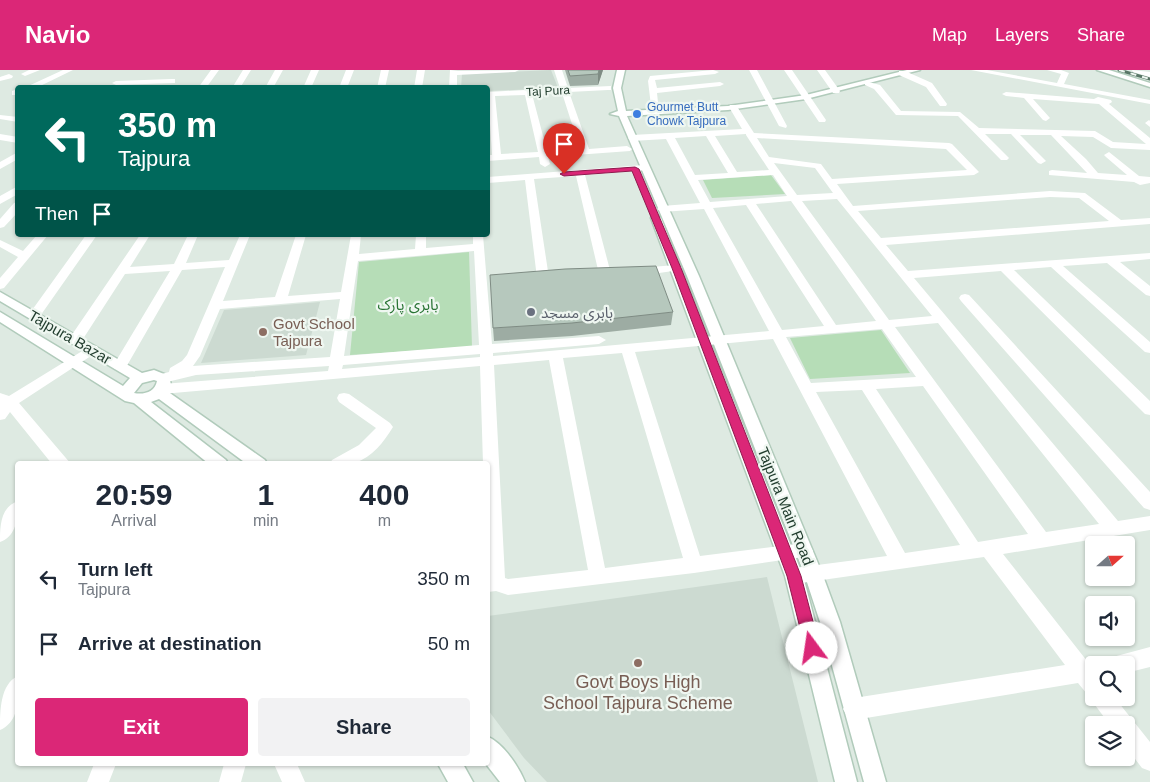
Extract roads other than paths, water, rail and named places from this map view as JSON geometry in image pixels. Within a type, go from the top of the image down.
[{"type":"street","points":[[25,74],[36,70]]},
{"type":"street","points":[[35,85],[69,70]]},
{"type":"street","points":[[204,85],[215,70]]},
{"type":"street","points":[[238,85],[247,70]]},
{"type":"street","points":[[271,85],[279,70]]},
{"type":"street","points":[[308,85],[315,70]]},
{"type":"street","points":[[344,85],[350,70]]},
{"type":"street","points":[[382,85],[385,70]]},
{"type":"street","points":[[418,85],[421,70]]},
{"type":"street","points":[[453,85],[454,71],[515,70]]},
{"type":"street","points":[[558,70],[585,151]]},
{"type":"street","name":"Tajpura Main Road","points":[[618,114],[617,88],[621,70]]},
{"type":"street","points":[[753,70],[783,126]]},
{"type":"street","points":[[788,70],[822,120]]},
{"type":"street","points":[[821,70],[836,91]]},
{"type":"street","points":[[652,91],[770,102],[836,91],[916,70]]},
{"type":"street","points":[[975,70],[1088,90],[1148,104]]},
{"type":"street","points":[[1050,70],[1065,73],[1060,85]]},
{"type":"street","points":[[1101,70],[1150,85]]},
{"type":"street","points":[[1136,70],[1150,75]]},
{"type":"street","points":[[656,112],[652,91],[654,74],[715,71],[726,98],[775,172],[1042,540]]},
{"type":"street","points":[[0,73],[8,76],[0,79]]},
{"type":"street","points":[[115,85],[122,74]]},
{"type":"street","points":[[902,74],[929,85],[943,104]]},
{"type":"street","points":[[115,85],[141,79],[174,78],[168,85]]},
{"type":"street","name":"Tajpura Main Road","points":[[609,79],[608,88],[629,144],[693,276],[709,335],[794,576],[846,782]]},
{"type":"street","points":[[868,83],[876,87],[899,113],[960,114],[1004,158]]},
{"type":"street","name":"Taj Pura","points":[[490,94],[608,88]]},
{"type":"street","points":[[1088,90],[1150,145]]},
{"type":"street","points":[[528,92],[547,175]]},
{"type":"street","points":[[1006,94],[1148,104]]},
{"type":"street","points":[[1026,96],[1046,118]]},
{"type":"street","points":[[618,114],[656,112],[726,98]]},
{"type":"street","points":[[2,114],[15,119]]},
{"type":"street","points":[[490,115],[492,157],[585,151],[669,136],[749,133],[949,146],[974,172],[830,182]]},
{"type":"street","points":[[976,131],[1097,135],[1108,144],[1150,145]]},
{"type":"street","points":[[1013,132],[1041,161]]},
{"type":"street","points":[[709,133],[734,175]]},
{"type":"street","points":[[1053,133],[1096,176]]},
{"type":"street","points":[[669,136],[900,562]]},
{"type":"street","points":[[0,137],[15,140]]},
{"type":"street","points":[[1138,146],[1150,155]]},
{"type":"street","points":[[1109,155],[1150,190]]},
{"type":"street","points":[[0,168],[15,157]]},
{"type":"street","points":[[766,159],[818,166],[850,209],[1114,529]]},
{"type":"street","points":[[0,168],[15,168]]},
{"type":"street","points":[[490,180],[640,168]]},
{"type":"street","name":"Tajpura Main Road","points":[[640,168],[676,268],[709,335],[813,573],[830,622],[875,782]]},
{"type":"street","points":[[692,178],[775,172]]},
{"type":"street","points":[[1052,172],[1150,180]]},
{"type":"street","points":[[580,173],[609,274],[676,268]]},
{"type":"street","points":[[529,176],[543,278]]},
{"type":"street","points":[[0,188],[15,188]]},
{"type":"street","points":[[0,201],[15,190]]},
{"type":"street","points":[[850,209],[1050,194],[1081,195],[1117,222]]},
{"type":"street","points":[[662,209],[840,196]]},
{"type":"street","points":[[749,202],[832,328]]},
{"type":"street","points":[[0,225],[15,208]]},
{"type":"street","points":[[877,242],[1117,222],[1150,221]]},
{"type":"street","points":[[0,285],[41,237]]},
{"type":"street","points":[[34,316],[91,237]]},
{"type":"street","points":[[76,339],[144,237]]},
{"type":"street","points":[[120,366],[178,267],[192,237]]},
{"type":"street","points":[[141,378],[130,386],[133,397],[149,397],[190,360],[216,305],[244,237]]},
{"type":"street","points":[[280,301],[300,237]]},
{"type":"street","points":[[334,376],[345,295],[356,237]]},
{"type":"street","points":[[420,252],[421,237]]},
{"type":"street","points":[[352,258],[420,252],[479,241],[487,283],[486,355],[489,461]]},
{"type":"street","points":[[0,243],[25,256]]},
{"type":"street","points":[[904,275],[1150,256]]},
{"type":"street","points":[[1109,260],[1150,292]]},
{"type":"street","points":[[123,270],[233,263]]},
{"type":"street","points":[[1054,264],[1150,349]]},
{"type":"street","points":[[1004,267],[1150,410]]},
{"type":"street","points":[[216,305],[345,295]]},
{"type":"street","name":"Tajpura Bazar","points":[[0,296],[141,378],[154,375],[161,386]]},
{"type":"street","points":[[964,298],[1150,503]]},
{"type":"street","name":"Tajpura Bazar","points":[[0,316],[71,362],[133,397],[216,461]]},
{"type":"street","points":[[161,386],[334,376],[486,355],[709,335],[777,333],[941,319]]},
{"type":"street","points":[[161,386],[196,370],[336,361],[555,354],[626,348],[709,335]]},
{"type":"street","points":[[626,348],[694,565]]},
{"type":"street","points":[[0,415],[3,400],[92,349]]},
{"type":"street","points":[[555,354],[598,578]]},
{"type":"street","points":[[806,388],[927,381]]},
{"type":"street","points":[[866,385],[981,550],[1085,670]]},
{"type":"street","points":[[161,386],[255,461]]},
{"type":"street","points":[[344,398],[385,427],[379,438],[361,454],[345,461]]},
{"type":"street","points":[[3,400],[53,461]]},
{"type":"street","points":[[490,508],[492,584],[508,587],[598,578],[804,551]]},
{"type":"street","points":[[0,535],[15,512]]},
{"type":"street","points":[[794,576],[981,550],[1150,523]]},
{"type":"street","points":[[1135,661],[1150,658]]},
{"type":"street","points":[[854,709],[1085,677]]},
{"type":"street","points":[[0,719],[15,692]]},
{"type":"street","points":[[1108,706],[1116,716]]},
{"type":"street","points":[[1135,741],[1150,760]]},
{"type":"street","points":[[490,751],[514,782]]},
{"type":"street","points":[[98,782],[104,766]]},
{"type":"street","points":[[230,782],[235,766]]},
{"type":"street","points":[[286,766],[294,782]]},
{"type":"street","points":[[450,766],[462,782]]},
{"type":"railway","points":[[1119,70],[1150,79]]},
{"type":"place","name":"Gourmet Butt Chowk Tajpura","points":[[637,114]]},
{"type":"place","name":"بابری مسجد","points":[[531,312]]},
{"type":"place","name":"Govt School Tajpura","points":[[263,332]]},
{"type":"place","name":"Govt Boys High School Tajpura Scheme","points":[[638,663]]},
{"type":"park label","name":"بابری پارک","points":[[408,304]]}]
